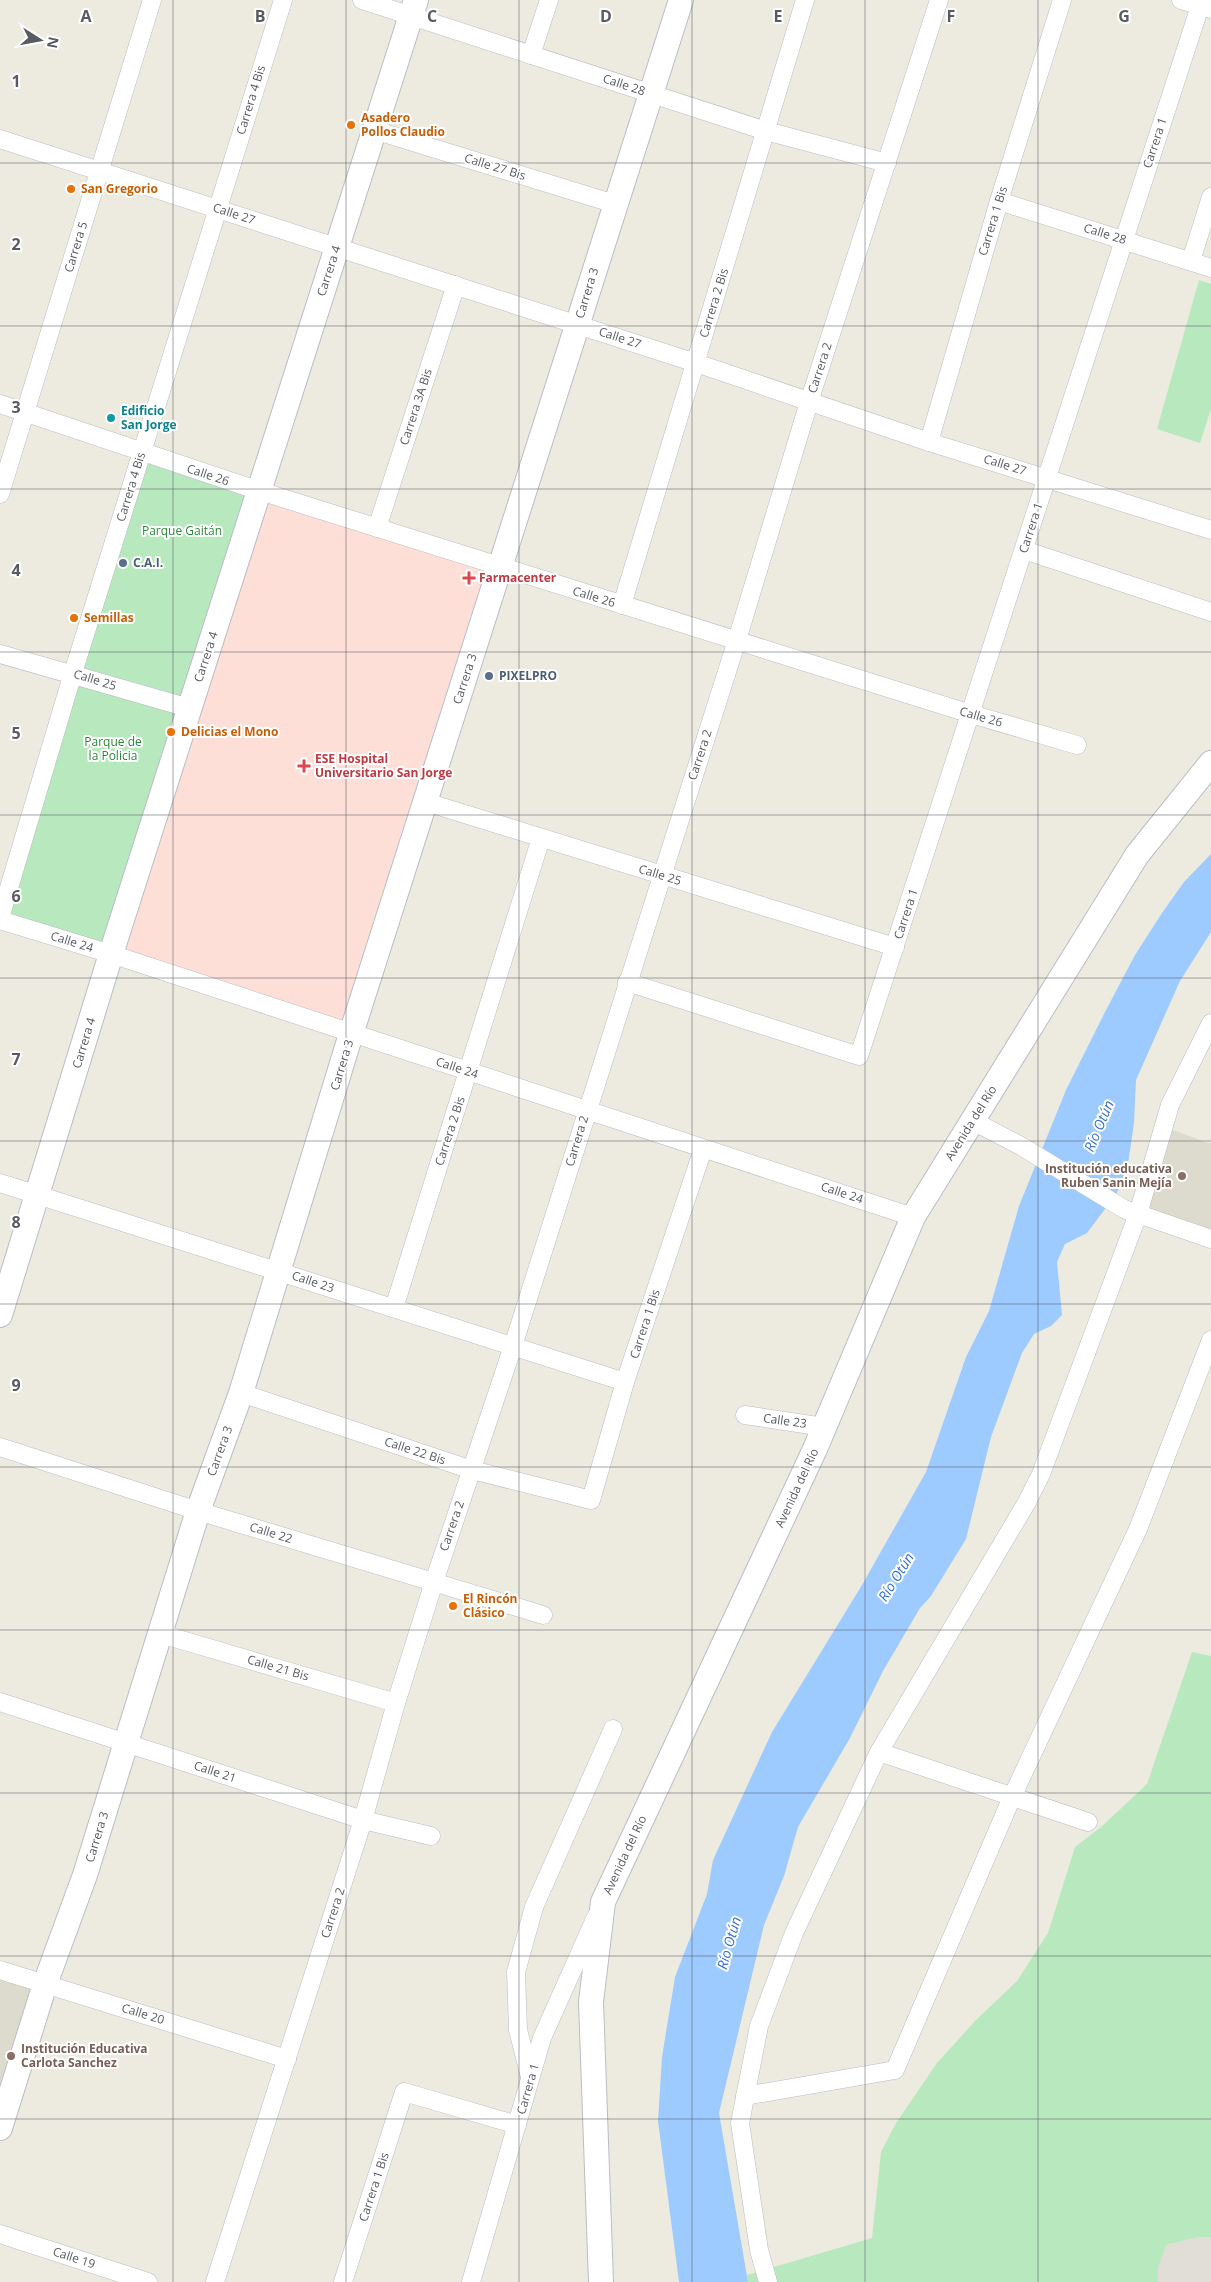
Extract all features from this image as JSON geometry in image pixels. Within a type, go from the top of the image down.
[{"type":"main road","name":"Carrera 3","points":[[0,2128],[46,1984],[85,1875],[198,1510],[241,1394],[277,1271],[351,1034],[501,568],[615,204],[652,94],[680,0]]},
{"type":"main road","name":"Carrera 4","points":[[0,1315],[111,954],[413,8]]},
{"type":"main road","name":"Avenida del Río","points":[[601,2282],[590,2002],[603,1902],[824,1427],[913,1217],[1137,855],[1211,764]]},
{"type":"street","name":"Carrera 5","points":[[0,494],[152,0]]},
{"type":"street","name":"Carrera 4 Bis","points":[[0,919],[141,452],[283,0]]},
{"type":"street","name":"Calle 28","points":[[362,0],[413,8],[531,55],[766,131],[887,163]]},
{"type":"street","points":[[531,55],[549,0]]},
{"type":"street","name":"Carrera 2 Bis","points":[[622,605],[806,0]]},
{"type":"street","name":"Carrera 2","points":[[215,2282],[363,1820],[396,1702],[434,1582],[512,1346],[737,640],[809,402],[939,0]]},
{"type":"street","name":"Carrera 1 Bis","points":[[929,442],[999,201],[1062,0]]},
{"type":"street","points":[[1181,0],[1204,5]]},
{"type":"street","name":"Carrera 1","points":[[627,982],[859,1056],[1123,239],[1204,5]]},
{"type":"street","name":"Calle 27 Bis","points":[[374,130],[615,204]]},
{"type":"street","name":"Calle 27","points":[[0,139],[696,363],[929,442],[1211,530]]},
{"type":"street","points":[[1191,261],[1211,197]]},
{"type":"street","name":"Calle 28","points":[[999,201],[1211,268]]},
{"type":"street","name":"Carrera 3A Bis","points":[[377,528],[456,285]]},
{"type":"street","name":"Calle 26","points":[[0,404],[260,492],[971,714],[1077,745]]},
{"type":"street","points":[[1024,550],[1211,612]]},
{"type":"street","name":"Calle 25","points":[[0,654],[73,673],[189,708]]},
{"type":"street","name":"Calle 25","points":[[426,802],[895,947]]},
{"type":"street","name":"Carrera 2 Bis","points":[[394,1308],[541,838]]},
{"type":"street","name":"Calle 24","points":[[0,919],[913,1217]]},
{"type":"street","points":[[768,2282],[759,2250],[740,2123],[759,2026],[794,1934],[879,1752],[1027,1502],[1041,1474],[1131,1212],[1170,1105],[1211,1023]]},
{"type":"street","points":[[973,1121],[1021,1146],[1131,1212],[1211,1239]]},
{"type":"street","name":"Carrera 1 Bis","points":[[591,1500],[625,1382],[703,1149]]},
{"type":"street","name":"Calle 23","points":[[0,1183],[625,1382]]},
{"type":"street","points":[[745,2096],[895,2070],[1012,1797],[1138,1529],[1211,1340]]},
{"type":"street","name":"Calle 22 Bis","points":[[241,1394],[472,1470],[591,1500]]},
{"type":"street","name":"Calle 23","points":[[745,1415],[824,1427]]},
{"type":"street","name":"Calle 22","points":[[0,1447],[198,1510],[543,1615]]},
{"type":"street","name":"Calle 21 Bis","points":[[161,1634],[396,1702]]},
{"type":"street","name":"Calle 21","points":[[0,1702],[363,1820],[431,1836]]},
{"type":"street","points":[[530,2079],[518,2030],[516,1972],[534,1907],[613,1729]]},
{"type":"street","points":[[879,1752],[1088,1822]]},
{"type":"street","name":"Carrera 1","points":[[471,2282],[542,2038],[603,1902]]},
{"type":"street","name":"Calle 20","points":[[0,1970],[287,2059]]},
{"type":"street","name":"Carrera 1 Bis","points":[[343,2282],[404,2092],[517,2125]]},
{"type":"street","name":"Calle 19","points":[[0,2234],[148,2282]]},
{"type":"shaded area","name":"ESE Hospital Universitario San Jorge","points":[[260,491],[501,567],[351,1034],[111,954]]},
{"type":"shaded area","name":"Institución educativa Ruben Sanin Mejía","points":[[1170,1129],[1211,1144],[1211,1234],[1141,1208]]},
{"type":"shaded area","name":"Institución Educativa Carlota Sanchez","points":[[0,1970],[45,1984],[0,2128]]},
{"type":"shaded area","points":[[1199,2237],[1211,2237],[1211,2282],[1158,2282],[1158,2269],[1166,2245]]},
{"type":"green space","points":[[1199,280],[1211,284],[1211,409],[1200,443],[1157,429]]},
{"type":"green space","points":[[141,453],[260,491],[111,954],[0,920]]},
{"type":"green space","points":[[1192,1652],[1211,1656],[1211,2237],[1199,2237],[1166,2245],[1158,2269],[1158,2282],[748,2282],[747,2275],[872,2238],[881,2152],[896,2123],[937,2063],[976,2020],[1017,1981],[1048,1933],[1075,1847],[1101,1827],[1147,1784]]},
{"type":"water","name":"Río Otún","points":[[1211,854],[1211,932],[1180,981],[1136,1080],[1134,1123],[1128,1164],[1117,1193],[1087,1233],[1065,1244],[1057,1262],[1062,1315],[1051,1326],[1034,1334],[1022,1353],[991,1437],[966,1539],[931,1596],[920,1608],[883,1671],[850,1738],[798,1827],[784,1876],[764,1925],[719,2113],[748,2282],[679,2282],[658,2121],[662,2057],[675,1977],[707,1894],[713,1860],[772,1732],[862,1585],[926,1472],[966,1357],[989,1311],[1019,1206],[1066,1090],[1135,955],[1184,882]]},
{"type":"place","name":"Asadero Pollos Claudio","points":[[351,125]]},
{"type":"place","name":"San Gregorio","points":[[71,189]]},
{"type":"place","name":"Edificio San Jorge","points":[[111,418]]},
{"type":"place","name":"C.A.I.","points":[[123,563]]},
{"type":"place","name":"Farmacenter","points":[[469,578]]},
{"type":"place","name":"Semillas","points":[[74,618]]},
{"type":"place","name":"PIXELPRO","points":[[489,676]]},
{"type":"place","name":"Delicias el Mono","points":[[171,732]]},
{"type":"place","name":"ESE Hospital Universitario San Jorge","points":[[304,766]]},
{"type":"place","name":"Institución educativa Ruben Sanin Mejía","points":[[1182,1176]]},
{"type":"place","name":"El Rincón Clásico","points":[[453,1606]]},
{"type":"place","name":"Institución Educativa Carlota Sanchez","points":[[11,2056]]},
{"type":"park label","name":"Parque Gaitán","points":[[182,531]]},
{"type":"park label","name":"Parque de la Policia","points":[[113,749]]}]
